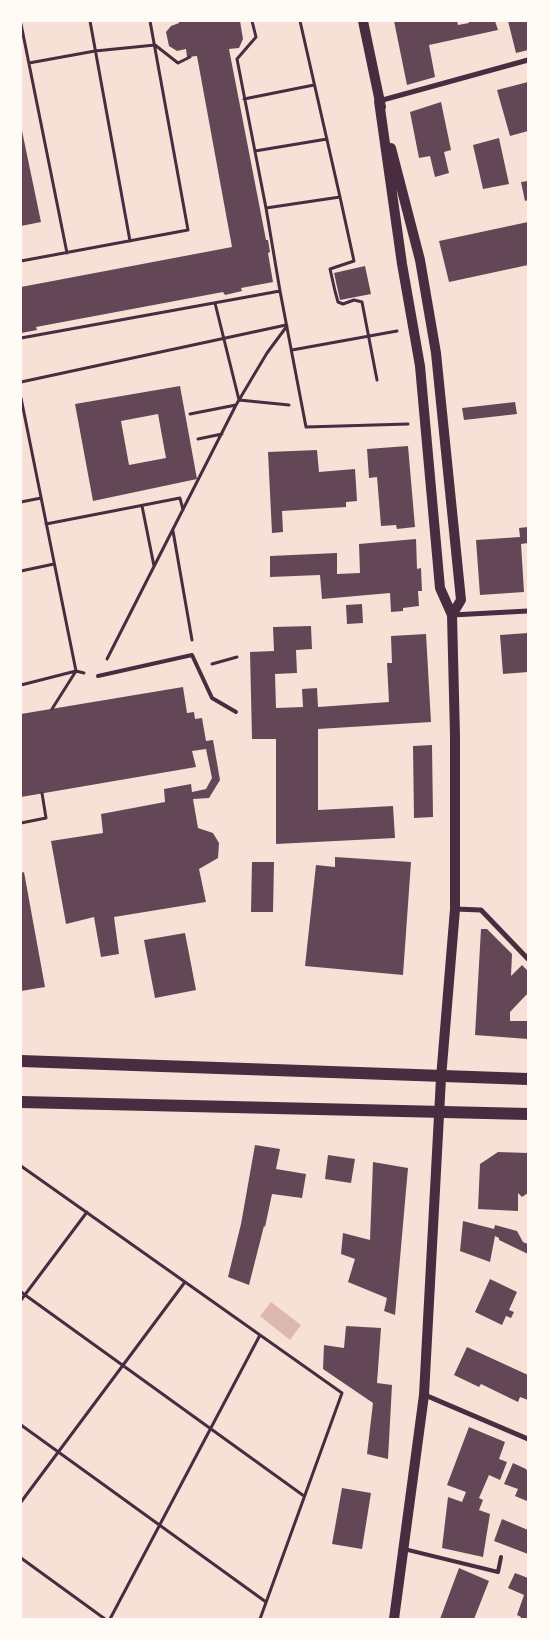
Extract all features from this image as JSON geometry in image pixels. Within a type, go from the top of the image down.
[{"type":"main road","points":[[363,21],[379,101],[420,260],[436,353],[461,600],[452,615]]},
{"type":"main road","points":[[379,101],[402,264],[420,366],[440,588],[452,615],[455,736],[455,910],[441,1078],[424,1395],[394,1619]]},
{"type":"main road","points":[[21,1060],[441,1078],[528,1079]]},
{"type":"main road","points":[[21,1102],[439,1110],[528,1114]]},
{"type":"street","points":[[379,101],[528,60]]},
{"type":"street","points":[[452,615],[528,610]]},
{"type":"street","points":[[455,910],[481,910],[528,958]]},
{"type":"street","points":[[424,1395],[528,1439]]},
{"type":"lane","points":[[98,676],[192,655],[212,698],[236,712]]},
{"type":"lane","points":[[404,1549],[498,1572],[501,1557]]},
{"type":"path","points":[[90,21],[130,241]]},
{"type":"path","points":[[21,261],[188,230],[150,21]]},
{"type":"path","points":[[252,21],[256,37],[237,59],[306,427],[403,425],[415,423]]},
{"type":"path","points":[[300,21],[354,261],[330,270],[334,291],[338,302],[343,304],[354,300],[362,302],[370,335],[377,380]]},
{"type":"path","points":[[21,24],[67,253]]},
{"type":"path","points":[[29,63],[95,50],[155,45],[178,63],[190,57]]},
{"type":"path","points":[[244,98],[314,85]]},
{"type":"path","points":[[255,152],[327,139]]},
{"type":"path","points":[[266,208],[340,197]]},
{"type":"path","points":[[21,338],[280,291]]},
{"type":"path","points":[[215,302],[239,400]]},
{"type":"path","points":[[21,382],[287,325]]},
{"type":"path","points":[[21,685],[76,672],[98,676],[236,405],[267,353],[287,325]]},
{"type":"path","points":[[292,350],[398,331],[399,339]]},
{"type":"path","points":[[21,398],[76,672],[52,709]]},
{"type":"path","points":[[239,400],[289,405]]},
{"type":"path","points":[[190,414],[236,405]]},
{"type":"path","points":[[198,439],[222,434]]},
{"type":"path","points":[[21,502],[41,498]]},
{"type":"path","points":[[46,524],[180,498],[183,510]]},
{"type":"path","points":[[142,506],[154,566]]},
{"type":"path","points":[[173,530],[192,635],[192,655]]},
{"type":"path","points":[[21,571],[54,564]]},
{"type":"path","points":[[197,668],[237,657]]},
{"type":"path","points":[[21,823],[46,818],[42,793]]},
{"type":"path","points":[[21,1166],[342,1394],[260,1619]]},
{"type":"path","points":[[21,1300],[23,1294],[87,1212]]},
{"type":"path","points":[[21,1502],[185,1282]]},
{"type":"path","points":[[23,1294],[304,1496]]},
{"type":"path","points":[[110,1619],[260,1335]]},
{"type":"path","points":[[21,1425],[266,1602]]},
{"type":"path","points":[[21,1558],[105,1619]]},
{"type":"shaded area","points":[[271,1302],[301,1325],[290,1340],[260,1316]]},
{"type":"building","points":[[179,21],[240,21],[243,39],[239,48],[229,49],[266,240],[268,240],[270,252],[268,253],[273,282],[241,288],[242,291],[225,295],[223,292],[36,327],[37,330],[21,333],[21,287],[232,247],[197,56],[187,57],[186,49],[177,51],[169,46],[166,32],[171,26],[179,23]]},
{"type":"building","points":[[394,21],[457,21],[458,25],[469,23],[468,21],[495,21],[498,30],[429,45],[435,77],[407,85]]},
{"type":"building","points":[[508,21],[528,21],[528,50],[516,53]]},
{"type":"building","points":[[528,82],[528,131],[510,136],[497,90]]},
{"type":"building","points":[[441,102],[451,150],[444,152],[449,173],[435,177],[430,156],[419,158],[410,112]]},
{"type":"building","points":[[21,126],[41,222],[21,226]]},
{"type":"building","points":[[499,138],[509,184],[483,189],[473,145]]},
{"type":"building","points":[[528,181],[528,200],[525,201],[521,182]]},
{"type":"building","points":[[528,222],[528,265],[449,282],[439,241]]},
{"type":"building","points":[[365,266],[371,294],[340,300],[334,273]]},
{"type":"building","points":[[180,386],[197,479],[93,501],[75,404]],"holes":[[[158,414],[166,458],[129,465],[121,421]]]},
{"type":"building","points":[[515,402],[517,414],[464,420],[462,408]]},
{"type":"building","points":[[408,446],[415,527],[397,529],[396,525],[381,526],[377,477],[369,478],[367,449]]},
{"type":"building","points":[[317,450],[319,472],[355,469],[357,501],[346,502],[346,507],[282,511],[283,532],[272,533],[268,452]]},
{"type":"building","points":[[528,527],[528,543],[521,544],[524,592],[480,595],[476,540],[520,537],[519,528]]},
{"type":"building","points":[[416,539],[417,569],[421,568],[422,591],[418,591],[419,606],[403,608],[403,611],[391,612],[390,593],[322,599],[320,575],[270,577],[270,556],[337,553],[337,574],[360,573],[359,544]]},
{"type":"building","points":[[362,604],[363,623],[347,624],[346,605]]},
{"type":"building","points":[[311,626],[312,649],[296,650],[297,673],[275,674],[276,708],[303,707],[302,689],[317,688],[318,707],[389,702],[387,663],[392,663],[391,636],[426,634],[431,722],[318,729],[318,810],[393,806],[395,838],[276,844],[276,739],[252,739],[250,652],[274,651],[273,627]]},
{"type":"building","points":[[528,633],[528,672],[503,674],[500,635]]},
{"type":"building","points":[[183,687],[187,713],[194,712],[195,719],[202,718],[206,741],[213,740],[220,780],[209,798],[193,799],[198,828],[213,833],[219,843],[218,858],[199,869],[206,902],[114,917],[119,954],[101,957],[94,917],[66,924],[51,841],[103,833],[101,814],[165,802],[164,789],[191,784],[192,792],[206,789],[212,778],[206,749],[192,751],[196,767],[21,797],[21,714]]},
{"type":"building","points":[[432,745],[433,817],[414,818],[413,746]]},
{"type":"building","points":[[335,857],[411,862],[403,975],[305,966],[316,865],[335,867]]},
{"type":"building","points":[[252,862],[274,862],[273,912],[251,912]]},
{"type":"building","points":[[24,872],[45,987],[21,991],[21,873]]},
{"type":"building","points":[[481,929],[487,929],[512,954],[511,976],[522,965],[528,971],[528,993],[510,1012],[510,1021],[528,1021],[528,1039],[475,1035]]},
{"type":"building","points":[[185,933],[196,990],[155,998],[144,940]]},
{"type":"building","points":[[255,1145],[280,1149],[276,1169],[306,1174],[302,1198],[272,1194],[249,1285],[228,1277],[241,1224]]},
{"type":"building","points":[[498,1152],[528,1153],[528,1193],[522,1197],[518,1193],[518,1211],[478,1209],[480,1164]]},
{"type":"building","points":[[328,1155],[355,1159],[351,1183],[325,1179]]},
{"type":"building","points":[[373,1162],[408,1168],[395,1315],[384,1311],[387,1298],[348,1282],[355,1259],[341,1254],[343,1233],[370,1240]]},
{"type":"building","points":[[463,1221],[494,1229],[495,1225],[517,1231],[523,1242],[528,1244],[528,1254],[499,1240],[495,1236],[490,1262],[460,1251]]},
{"type":"building","points":[[490,1279],[517,1292],[509,1310],[514,1312],[511,1318],[506,1316],[502,1325],[475,1312]]},
{"type":"building","points":[[346,1326],[381,1328],[377,1383],[392,1385],[388,1459],[367,1454],[373,1403],[323,1369],[324,1345],[344,1348]]},
{"type":"building","points":[[467,1347],[528,1375],[528,1400],[520,1397],[518,1402],[481,1384],[479,1387],[454,1375]]},
{"type":"building","points":[[469,1427],[505,1442],[499,1459],[507,1462],[500,1480],[489,1475],[479,1498],[483,1500],[479,1510],[490,1514],[483,1557],[442,1548],[448,1497],[462,1502],[466,1492],[447,1485]]},
{"type":"building","points":[[513,1463],[526,1469],[528,1472],[527,1501],[515,1496],[518,1489],[504,1484]]},
{"type":"building","points":[[342,1488],[371,1493],[362,1549],[332,1544]]},
{"type":"building","points":[[502,1519],[528,1530],[528,1554],[494,1541]]},
{"type":"building","points":[[459,1568],[489,1581],[474,1619],[440,1619]]},
{"type":"building","points":[[515,1573],[528,1578],[528,1619],[520,1619],[521,1617],[517,1615],[524,1595],[508,1588]]}]
